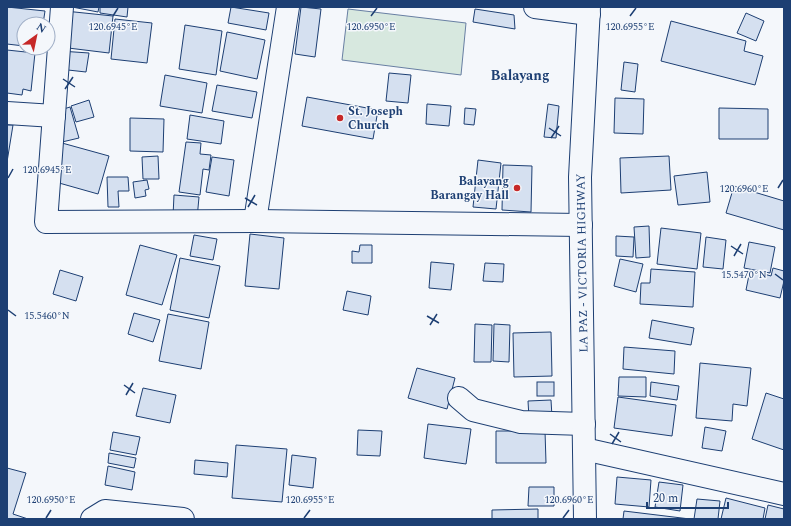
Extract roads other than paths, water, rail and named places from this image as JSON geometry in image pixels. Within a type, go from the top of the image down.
[{"type":"street","points":[[62,7],[46,222],[255,221],[581,225]]},
{"type":"street","points":[[255,221],[288,7]]},
{"type":"street","points":[[535,7],[589,11]]},
{"type":"street","name":"LA PAZ - VICTORIA HIGHWAY","points":[[585,519],[580,177],[589,11]]},
{"type":"street","points":[[7,113],[54,116]]},
{"type":"street","points":[[459,398],[473,410],[520,422],[584,424]]},
{"type":"street","points":[[584,449],[784,494]]},
{"type":"street","points":[[92,519],[105,511],[183,519]]},
{"type":"place","name":"St. Joseph Church","points":[[340,118]]},
{"type":"place","name":"Balayang Barangay Hall","points":[[517,188]]},
{"type":"district","name":"Balayang","points":[[520,75]]}]
